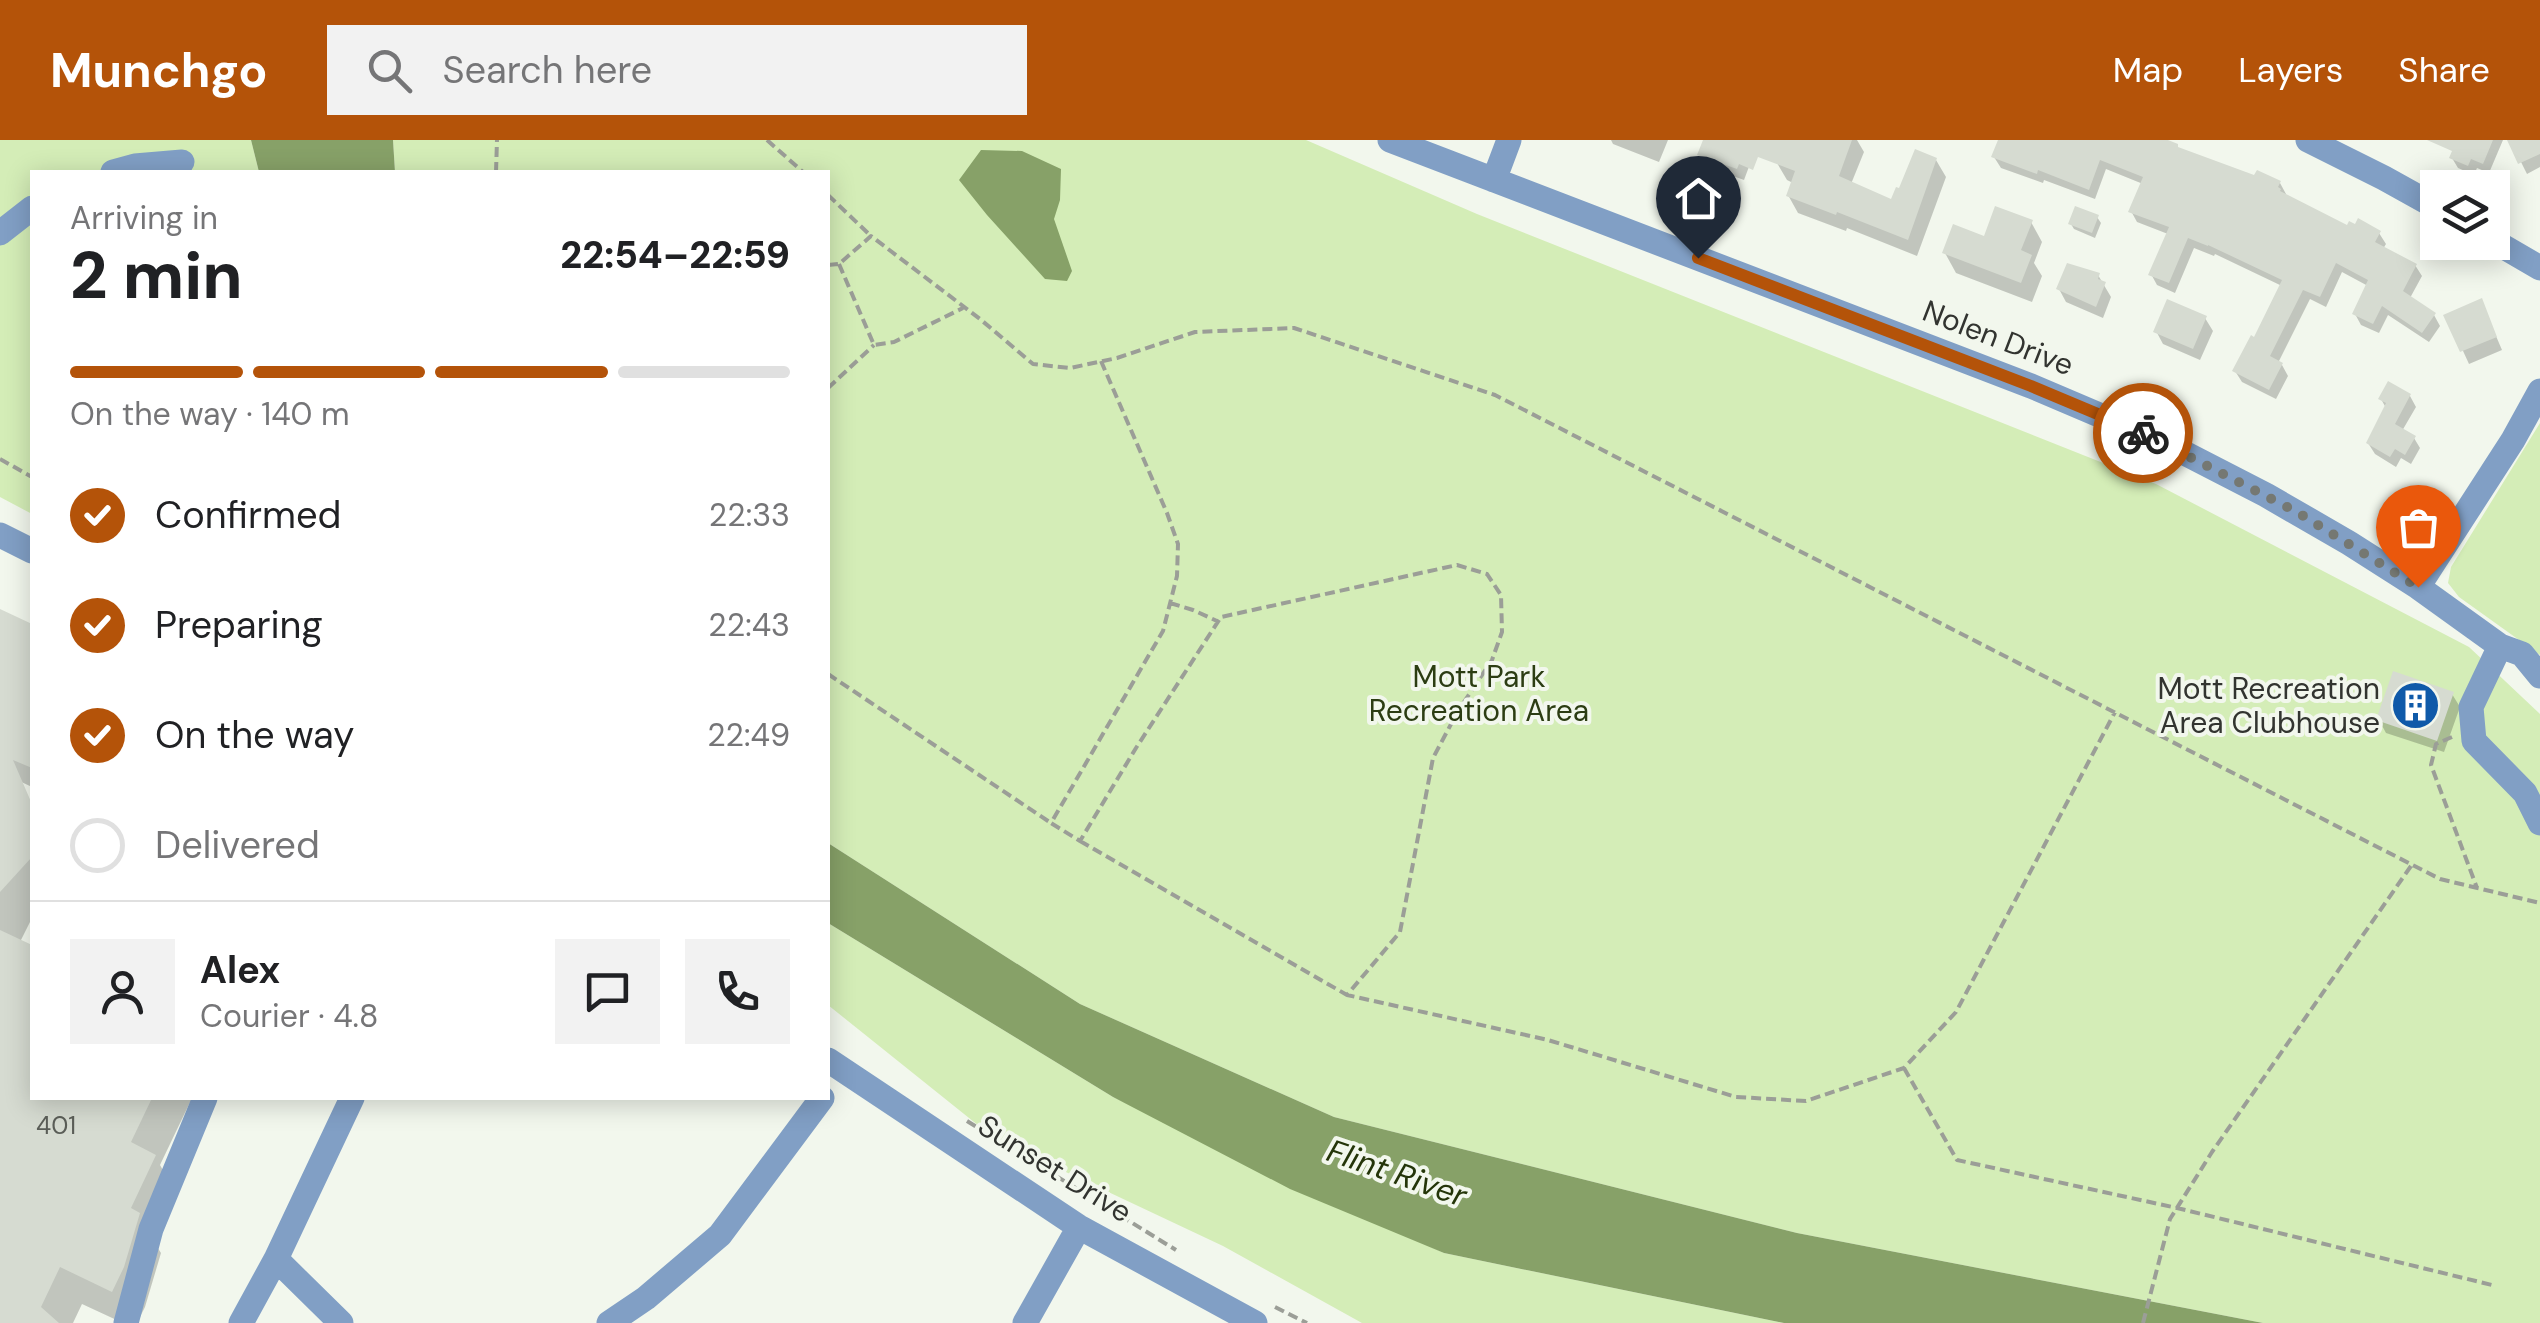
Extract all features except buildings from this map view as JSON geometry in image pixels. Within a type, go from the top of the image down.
[{"type":"street","name":"Nolen Drive","points":[[1390,140],[2120,423],[2266,494],[2349,543],[2500,646],[2522,654],[2540,676]]},
{"type":"street","points":[[1494,180],[1509,140]]},
{"type":"street","points":[[2308,140],[2420,198]]},
{"type":"street","points":[[120,170],[182,162]]},
{"type":"street","points":[[0,234],[30,210]]},
{"type":"street","points":[[2510,250],[2540,268]]},
{"type":"street","points":[[2418,587],[2513,440],[2540,390]]},
{"type":"street","points":[[0,535],[30,550]]},
{"type":"street","points":[[2500,646],[2471,707],[2474,741],[2525,793],[2540,823]]},
{"type":"street","name":"Sunset Drive","points":[[832,1073],[1079,1227],[1258,1312]]},
{"type":"street","points":[[126,1323],[151,1229],[204,1100]]},
{"type":"street","points":[[241,1323],[276,1259],[351,1100]]},
{"type":"street","points":[[609,1323],[646,1298],[720,1235],[821,1100]]},
{"type":"street","points":[[1026,1323],[1079,1227]]},
{"type":"street","points":[[276,1259],[341,1323]]},
{"type":"path","points":[[496,170],[497,140]]},
{"type":"path","points":[[767,140],[801,170]]},
{"type":"path","points":[[830,197],[871,236],[1032,364],[1070,368],[1195,332],[1294,328],[1495,394],[2440,879],[2540,903]]},
{"type":"path","points":[[830,265],[838,264],[871,236]]},
{"type":"path","points":[[838,264],[874,345]]},
{"type":"path","points":[[830,386],[874,345],[894,342],[964,307]]},
{"type":"path","points":[[1051,823],[1163,631],[1176,576],[1178,544],[1167,512],[1101,361]]},
{"type":"path","points":[[0,460],[30,476]]},
{"type":"path","points":[[1080,840],[1221,617],[1457,564],[1487,574],[1501,596],[1502,632],[1492,660],[1433,758],[1400,932],[1348,995]]},
{"type":"path","points":[[1170,603],[1218,622]]},
{"type":"path","points":[[830,675],[1051,823],[1348,995],[1548,1040],[1736,1096],[1806,1101],[1904,1068],[1956,1012],[2114,712]]},
{"type":"path","points":[[2472,728],[2436,744],[2431,765],[2476,888]]},
{"type":"path","points":[[2143,1323],[2170,1219],[2212,1152],[2412,865]]},
{"type":"path","points":[[1904,1068],[1957,1160],[2177,1208],[2492,1285]]},
{"type":"path","points":[[961,1116],[1178,1251]]},
{"type":"path","points":[[1258,1312],[1306,1323]]},
{"type":"green space","points":[[0,140],[251,140],[258,170],[30,170],[30,513],[0,497]]},
{"type":"green space","name":"Mott Park Recreation Area","points":[[393,140],[1306,140],[1477,214],[2156,484],[2469,647],[2540,714],[2540,1323],[2263,1323],[1797,1233],[1334,1117],[1080,1004],[830,844],[830,170],[395,170]]},
{"type":"green space","points":[[2540,423],[2540,655],[2459,597],[2448,583],[2451,567]]},
{"type":"green space","points":[[830,924],[1113,1097],[1444,1253],[1784,1323],[1362,1323],[1223,1246],[994,1138],[830,1007]]},
{"type":"water","points":[[251,140],[393,140],[395,170],[258,170]]},
{"type":"water","points":[[981,150],[1022,151],[1061,169],[1060,200],[1054,219],[1072,271],[1067,281],[1045,279],[959,180]]},
{"type":"water","name":"Flint River","points":[[830,844],[1080,1004],[1334,1117],[1797,1233],[2263,1323],[1784,1323],[1444,1253],[1290,1189],[1113,1097],[830,924]]},
{"type":"way so far","points":[[2143,433],[2297,512],[2418,587]]},
{"type":"place","name":"Mott Recreation Area Clubhouse","points":[[2415,706]]},
{"type":"route","points":[[1698,258],[2143,433]]}]
